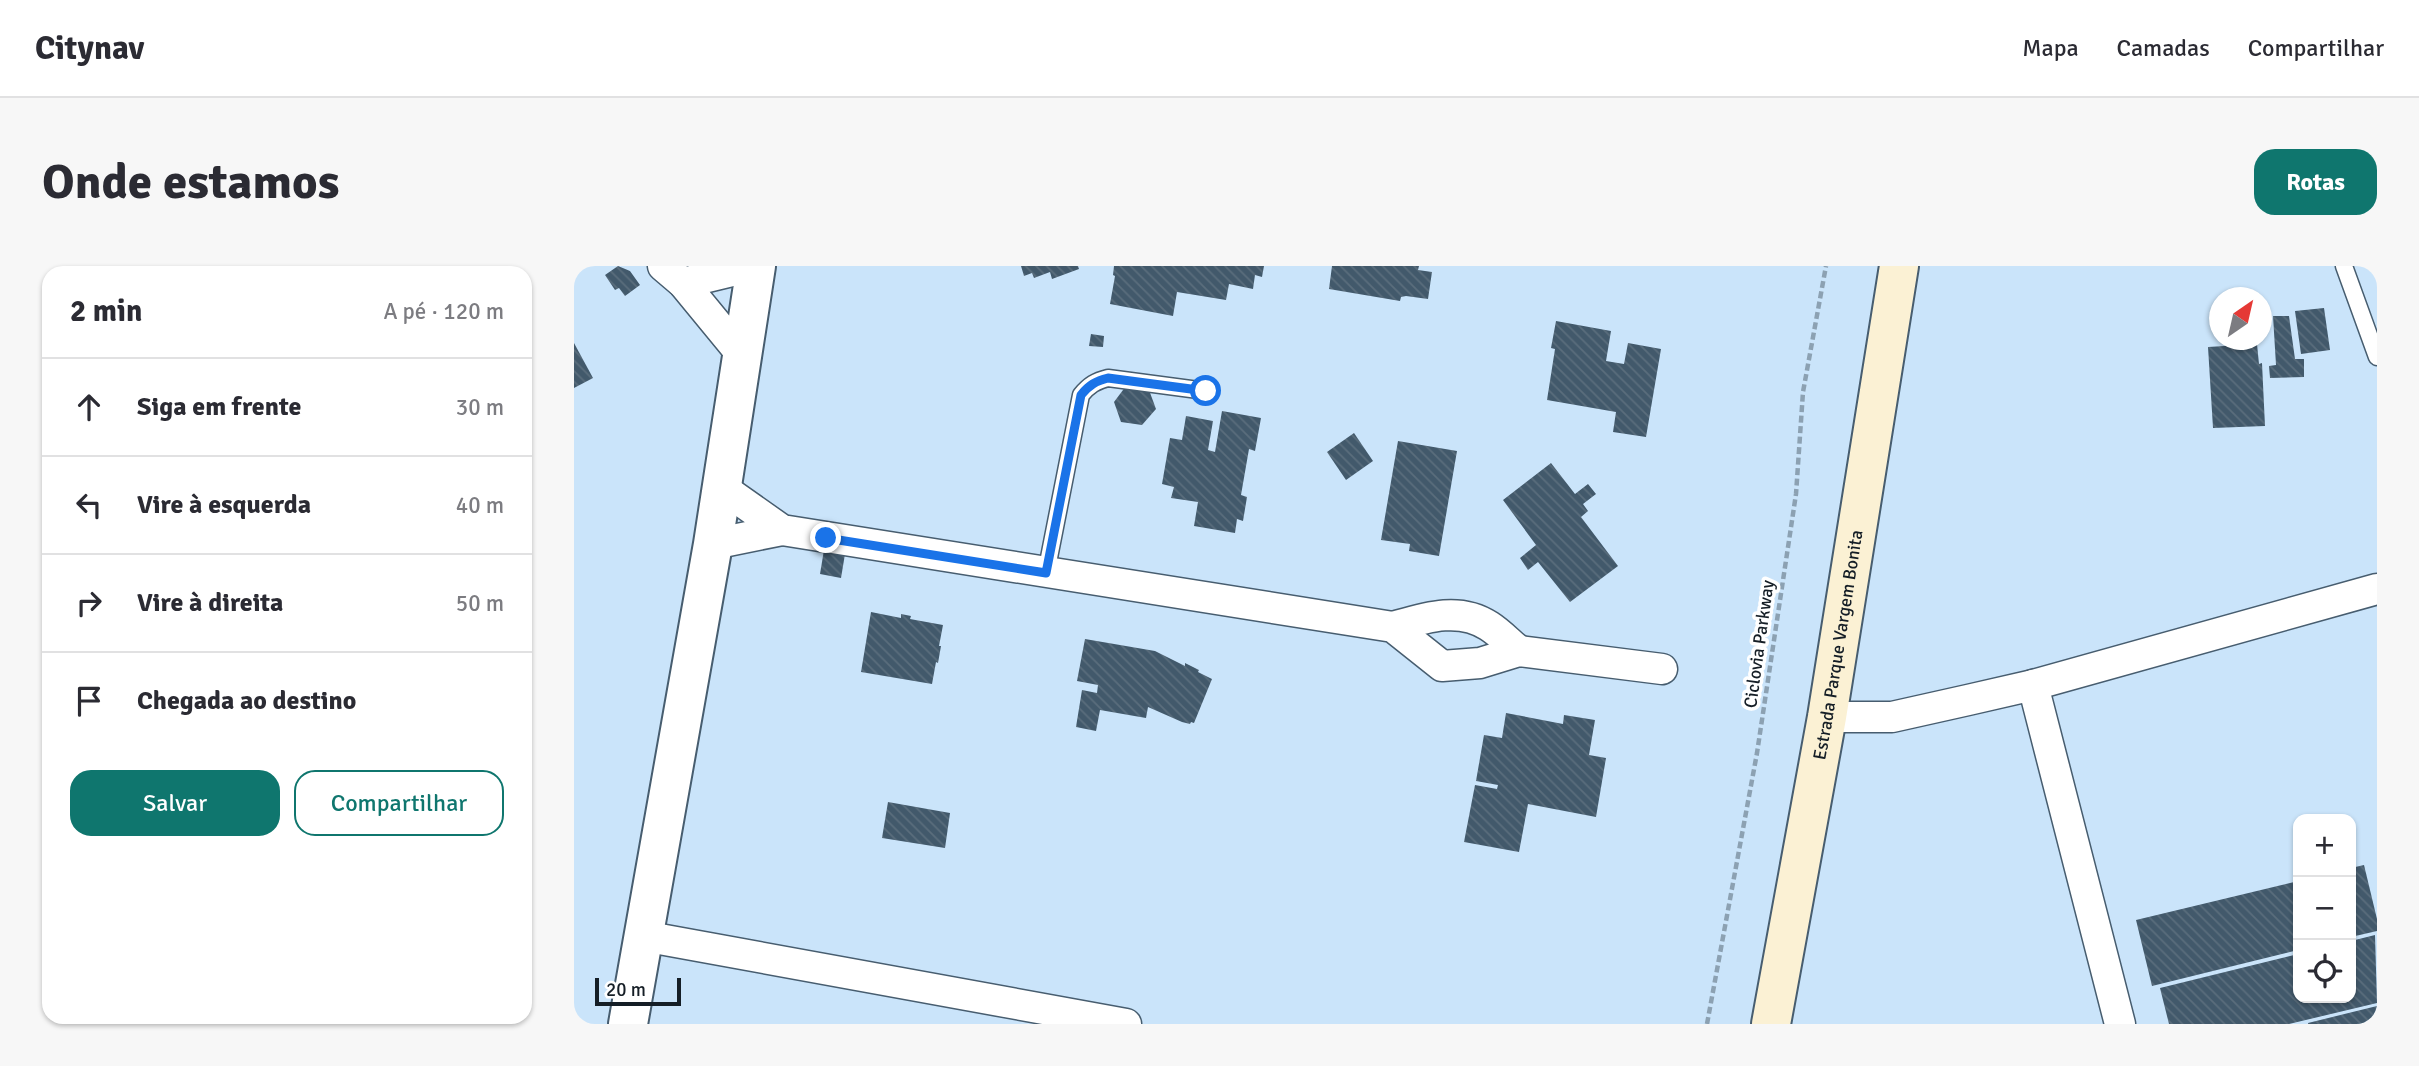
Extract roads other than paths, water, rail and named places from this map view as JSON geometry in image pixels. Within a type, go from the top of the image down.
[{"type":"main road","name":"Estrada Parque Vargem Bonita","points":[[1771,1024],[1827,717],[1899,266]]},
{"type":"street","points":[[628,1024],[713,544],[755,266],[673,274]]},
{"type":"street","points":[[673,274],[743,356]]},
{"type":"street","points":[[721,487],[782,530]]},
{"type":"street","points":[[713,544],[782,530],[1393,627],[1436,615],[1467,617],[1488,625],[1519,651]]},
{"type":"street","points":[[1827,717],[1892,717],[2033,685],[2377,589]]},
{"type":"street","points":[[1393,627],[1442,666],[1480,663],[1519,651],[1662,668]]},
{"type":"street","points":[[2033,685],[2120,1024]]},
{"type":"street","points":[[643,936],[1126,1024]]},
{"type":"lane","points":[[2344,266],[2377,357]]},
{"type":"lane","points":[[1046,573],[1081,395],[1086,389],[1096,381],[1108,378],[1206,391]]}]
